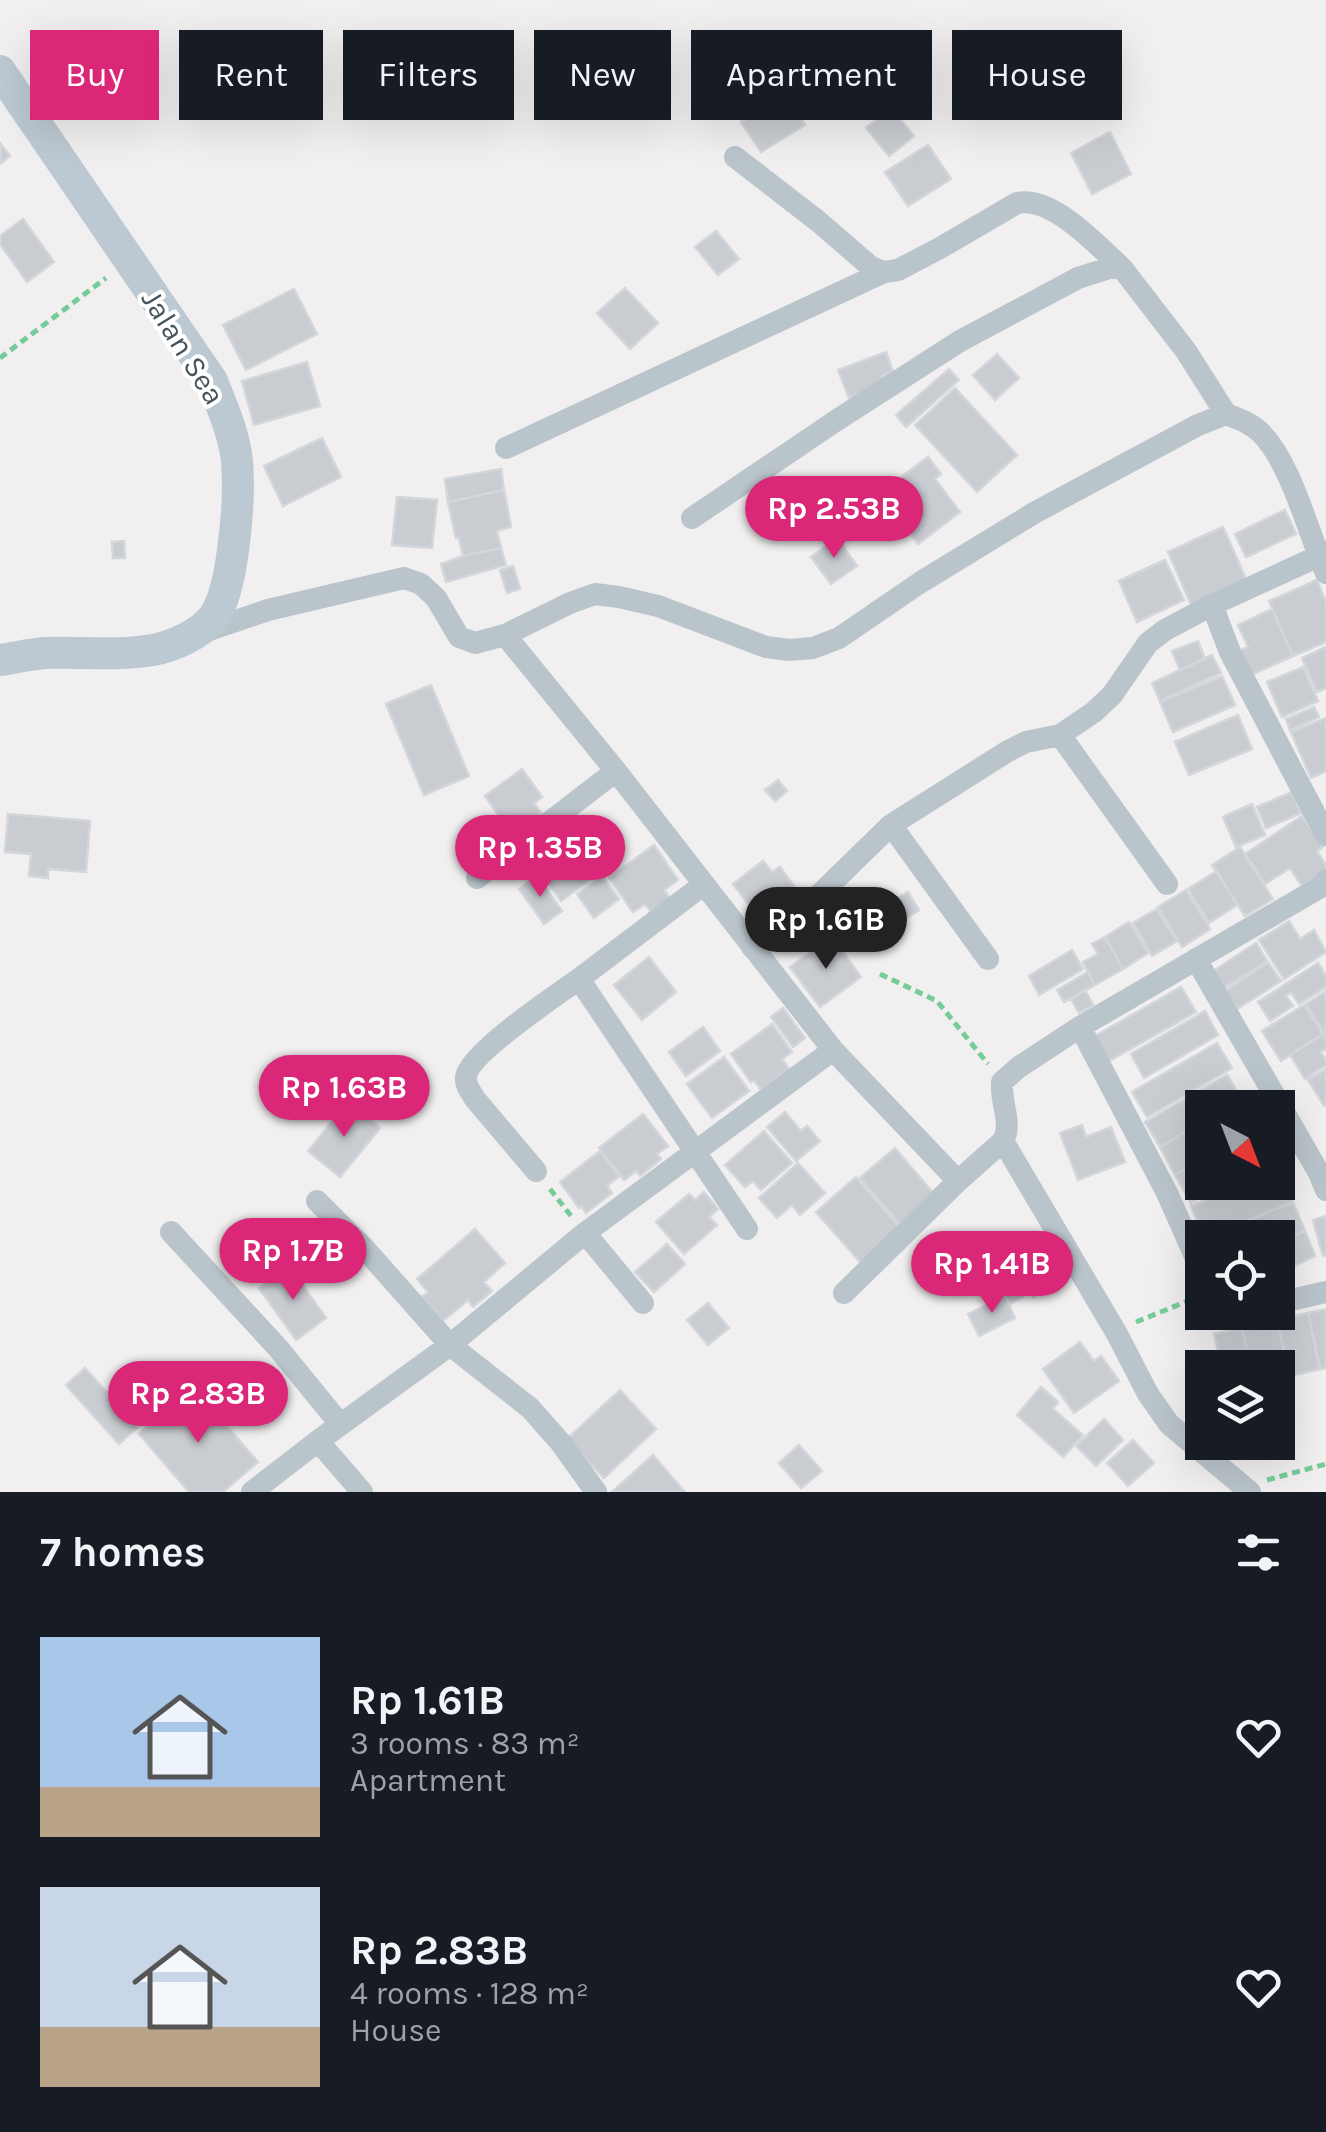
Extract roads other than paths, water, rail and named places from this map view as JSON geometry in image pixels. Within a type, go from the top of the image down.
[{"type":"main road","name":"Jalan Sea","points":[[0,71],[212,381],[228,424],[237,462],[230,572],[214,618],[194,635]]},
{"type":"main road","points":[[0,660],[42,653],[155,650],[194,635]]},
{"type":"street","points":[[735,157],[871,268],[884,272]]},
{"type":"street","points":[[506,448],[884,272],[898,270],[1028,200],[1045,205],[1062,217],[1122,268],[1186,351],[1226,414],[1259,430],[1284,468],[1324,561],[1174,624],[1148,643],[1112,696],[1094,712],[1060,736],[1026,742],[1008,750],[891,825],[812,902],[752,948]]},
{"type":"street","points":[[692,518],[960,340],[1078,278],[1122,268]]},
{"type":"street","points":[[194,635],[268,610],[404,578],[421,584],[436,598],[459,637],[475,643],[596,594],[658,606],[766,647],[813,648],[840,638],[921,582],[1034,513],[1198,425],[1226,414]]},
{"type":"street","points":[[1212,606],[1230,652],[1326,835]]},
{"type":"street","points":[[505,634],[833,1050],[958,1181]]},
{"type":"street","points":[[1060,736],[1166,884]]},
{"type":"street","points":[[477,878],[616,770]]},
{"type":"street","points":[[891,825],[988,959]]},
{"type":"street","points":[[536,1171],[468,1088],[466,1078],[471,1064],[702,884]]},
{"type":"street","points":[[844,1293],[1003,1141],[1008,1134],[1002,1082],[1080,1027],[1324,890]]},
{"type":"street","points":[[1196,960],[1326,1190]]},
{"type":"street","points":[[578,978],[747,1230]]},
{"type":"street","points":[[1080,1027],[1185,1234]]},
{"type":"street","points":[[252,1492],[450,1345],[584,1233],[833,1050]]},
{"type":"street","points":[[1003,1141],[1168,1424],[1248,1489]]},
{"type":"street","points":[[317,1200],[450,1345],[530,1408],[561,1442],[596,1492]]},
{"type":"street","points":[[172,1232],[278,1348],[340,1424]]},
{"type":"street","points":[[584,1233],[643,1303]]},
{"type":"street","points":[[1295,1299],[1326,1292]]},
{"type":"street","points":[[318,1441],[362,1492]]}]
